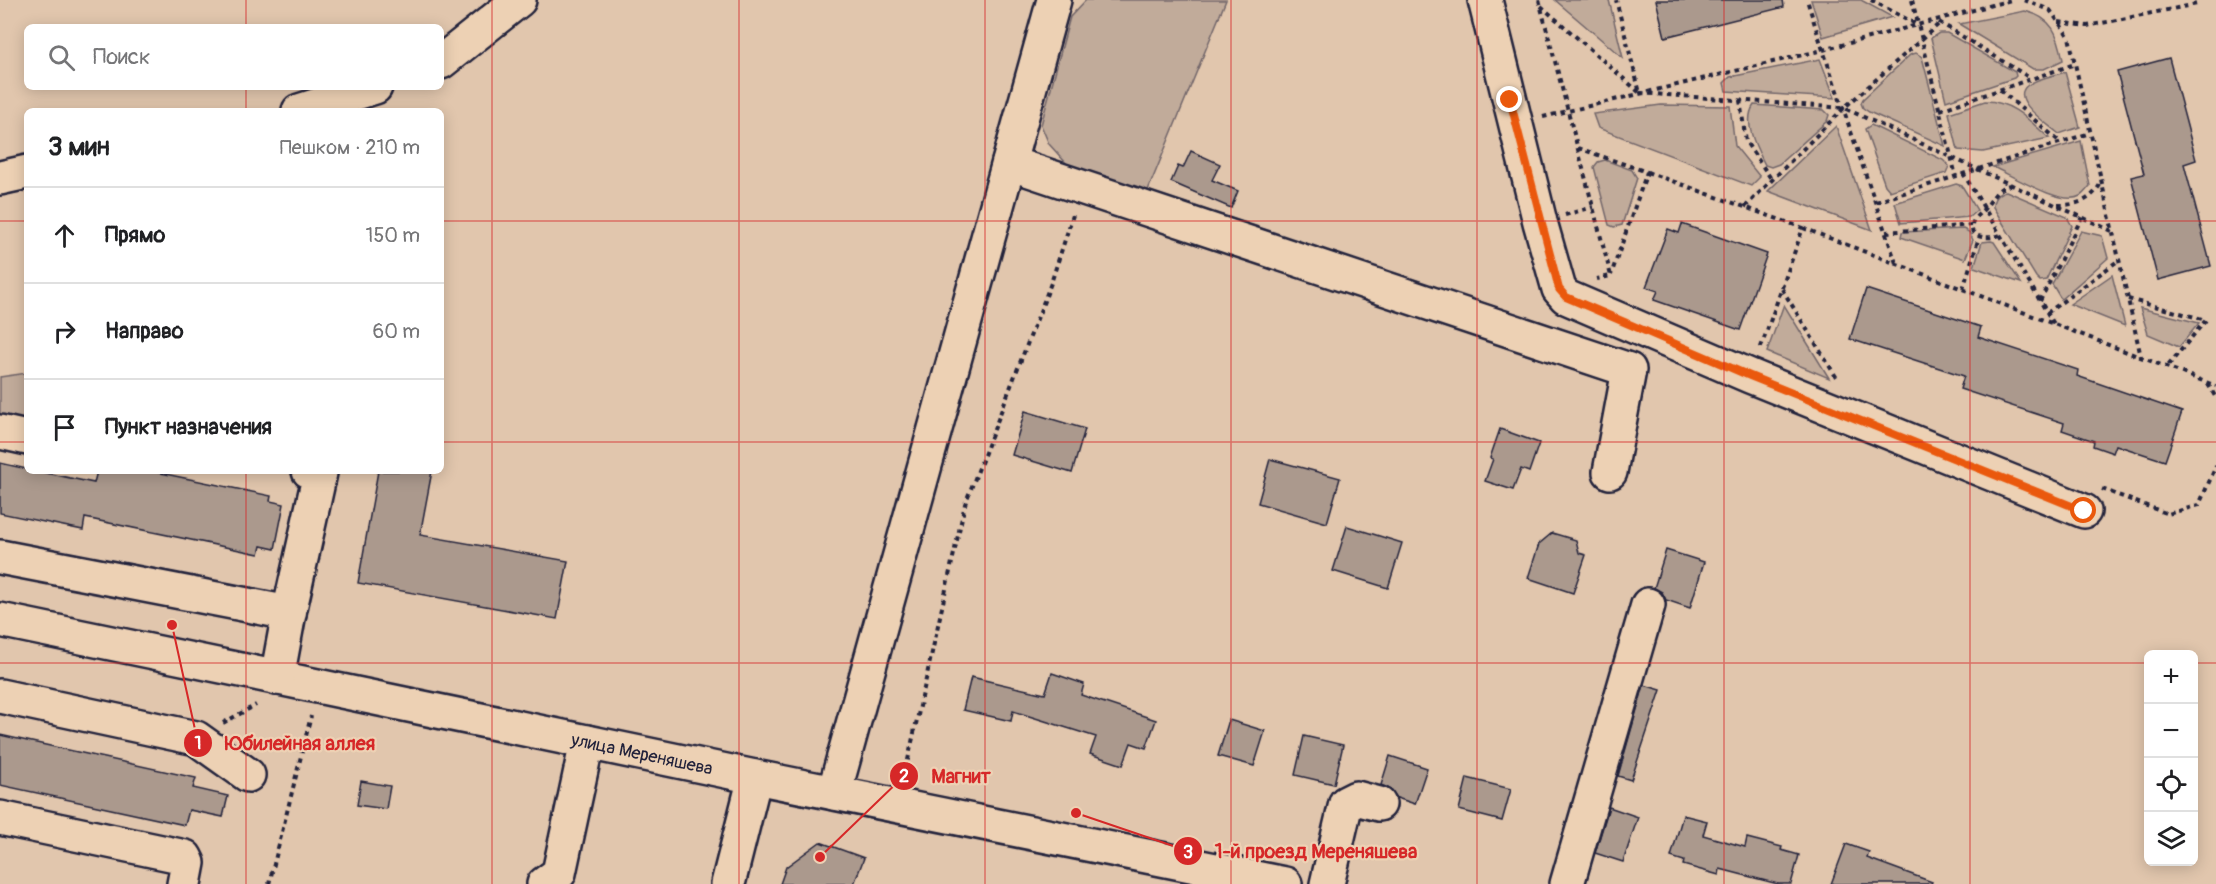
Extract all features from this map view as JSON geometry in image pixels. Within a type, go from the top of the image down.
[{"type":"street","points":[[444,60],[519,0]]},
{"type":"street","points":[[834,793],[1054,0]]},
{"type":"street","points":[[1485,0],[1540,222],[1559,289],[1566,297],[1750,376],[2084,511]]},
{"type":"street","points":[[308,108],[366,90]]},
{"type":"street","points":[[1009,163],[1629,370],[1610,472]]},
{"type":"street","points":[[0,178],[24,173]]},
{"type":"street","points":[[0,432],[24,437]]},
{"type":"street","points":[[277,678],[320,474]]},
{"type":"street","points":[[0,557],[289,613]]},
{"type":"street","points":[[1567,884],[1648,605]]},
{"type":"street","name":"улица Мереняшева","points":[[0,620],[755,777],[1285,884]]},
{"type":"street","points":[[0,696],[196,738],[248,775]]},
{"type":"street","points":[[556,880],[586,742]]},
{"type":"street","points":[[728,884],[755,777]]},
{"type":"street","points":[[1327,884],[1346,803],[1356,798],[1379,804]]},
{"type":"street","points":[[0,818],[185,856],[188,863],[184,884]]},
{"type":"path","points":[[1539,0],[1611,276]]},
{"type":"path","points":[[1616,0],[1640,93]]},
{"type":"path","points":[[1807,0],[1896,264]]},
{"type":"path","points":[[1871,0],[1918,25]]},
{"type":"path","points":[[1912,0],[1956,176]]},
{"type":"path","points":[[1568,110],[1938,22],[2011,0]]},
{"type":"path","points":[[2024,0],[2050,10],[2069,37],[2141,357]]},
{"type":"path","points":[[2058,22],[2087,26],[2197,4]]},
{"type":"path","points":[[1541,6],[1640,93],[1845,108],[2112,231]]},
{"type":"path","points":[[1745,207],[1845,108],[1938,22]]},
{"type":"path","points":[[1938,22],[2030,79]]},
{"type":"path","points":[[1940,110],[2075,64]]},
{"type":"path","points":[[2000,90],[2060,143]]},
{"type":"path","points":[[1740,100],[1746,142],[1772,180]]},
{"type":"path","points":[[1876,202],[2090,133]]},
{"type":"path","points":[[1578,148],[1803,228],[2216,386]]},
{"type":"path","points":[[1611,276],[1647,172]]},
{"type":"path","points":[[1963,173],[2054,324]]},
{"type":"path","points":[[2055,205],[2079,203],[2089,199],[2096,193],[2101,182]]},
{"type":"path","points":[[2000,235],[1979,237],[1973,232],[1972,225],[1996,192],[2012,185]]},
{"type":"path","points":[[898,805],[965,504],[1051,283],[1082,186]]},
{"type":"path","points":[[2040,301],[2082,217]]},
{"type":"path","points":[[1886,232],[1972,225]]},
{"type":"path","points":[[1750,376],[1803,228]]},
{"type":"path","points":[[1963,289],[1979,237]]},
{"type":"path","points":[[2048,313],[2119,260]]},
{"type":"path","points":[[1559,289],[1611,276]]},
{"type":"path","points":[[1782,288],[1839,383]]},
{"type":"path","points":[[2128,299],[2206,320],[2167,367]]},
{"type":"path","points":[[2207,383],[2216,398]]},
{"type":"path","points":[[269,884],[311,716]]},
{"type":"shaded area","points":[[1086,0],[1226,0],[1146,195],[1068,165],[1049,144],[1041,125],[1070,17]]},
{"type":"shaded area","points":[[1555,0],[1609,0],[1623,58]]},
{"type":"shaded area","points":[[1811,0],[1861,0],[1892,17],[1823,37]]},
{"type":"shaded area","points":[[2025,11],[2042,18],[2053,28],[2063,60],[2044,69],[2033,69],[1959,24]]},
{"type":"shaded area","points":[[1939,33],[1947,33],[2015,72],[2016,76],[1946,101],[1931,38]]},
{"type":"shaded area","points":[[1916,53],[1922,57],[1945,146],[1869,112],[1863,108],[1861,103],[1910,55]]},
{"type":"shaded area","points":[[1820,59],[1835,98],[1726,91],[1724,83],[1730,77]]},
{"type":"shaded area","points":[[2065,72],[2080,127],[2059,134],[2026,104],[2023,91],[2036,81]]},
{"type":"shaded area","points":[[1985,101],[2004,104],[2012,108],[2049,138],[1983,152],[1958,150],[1949,113]]},
{"type":"shaded area","points":[[1661,105],[1730,106],[1735,146],[1760,177],[1751,186],[1598,128],[1593,114]]},
{"type":"shaded area","points":[[1754,105],[1824,110],[1829,115],[1827,121],[1779,164],[1771,167],[1765,165],[1752,135],[1750,119]]},
{"type":"shaded area","points":[[1871,125],[1943,160],[1949,166],[1946,173],[1890,191],[1885,185],[1865,129]]},
{"type":"shaded area","points":[[1836,126],[1872,230],[1768,191]]},
{"type":"shaded area","points":[[2081,141],[2090,186],[2080,196],[2072,198],[2050,194],[1993,167]]},
{"type":"shaded area","points":[[1605,160],[1632,170],[1637,178],[1622,225],[1614,227],[1609,225],[1594,167],[1598,162]]},
{"type":"shaded area","points":[[1956,184],[1962,186],[1977,210],[1969,217],[1901,223],[1895,203]]},
{"type":"shaded area","points":[[2006,191],[2067,217],[2072,226],[2046,280],[2040,281],[2036,277],[1993,207],[1996,196]]},
{"type":"shaded area","points":[[1963,229],[1969,232],[1973,240],[1965,259],[1901,237],[1902,232]]},
{"type":"shaded area","points":[[2081,231],[2102,236],[2108,258],[2061,299],[2052,284]]},
{"type":"shaded area","points":[[1982,242],[1994,242],[2021,283],[1974,267]]},
{"type":"shaded area","points":[[2112,275],[2125,326],[2070,304]]},
{"type":"shaded area","points":[[1784,305],[1829,378],[1767,352]]},
{"type":"shaded area","points":[[2140,308],[2199,323],[2179,347],[2148,334]]},
{"type":"shaded area","points":[[24,373],[24,431],[0,425],[0,377]]},
{"type":"building","points":[[1656,0],[1783,0],[1784,7],[1665,37]]},
{"type":"building","points":[[2169,58],[2196,160],[2184,164],[2211,266],[2158,280],[2131,177],[2144,174],[2117,72]]},
{"type":"building","points":[[1191,151],[1220,164],[1212,180],[1238,191],[1231,208],[1171,182],[1178,166],[1183,168]]},
{"type":"building","points":[[1682,224],[1767,254],[1740,330],[1654,300],[1658,291],[1646,287],[1668,229],[1679,233]]},
{"type":"building","points":[[1866,289],[1981,327],[1978,337],[2078,370],[2077,376],[2182,412],[2165,461],[2116,445],[2113,453],[2093,446],[2094,441],[2062,430],[2064,423],[1960,389],[1964,376],[1850,339]]},
{"type":"building","points":[[1025,411],[1085,429],[1072,473],[1012,455]]},
{"type":"building","points":[[1500,429],[1539,443],[1529,472],[1521,469],[1513,490],[1485,481]]},
{"type":"building","points":[[1270,459],[1340,478],[1327,523],[1258,503]]},
{"type":"building","points":[[0,463],[24,468],[24,474],[51,474],[94,483],[96,474],[165,474],[271,496],[270,501],[284,504],[275,549],[261,546],[259,554],[85,518],[83,530],[0,513]]},
{"type":"building","points":[[377,474],[431,474],[420,535],[568,561],[557,619],[358,583]]},
{"type":"building","points":[[1347,526],[1402,543],[1388,588],[1333,571]]},
{"type":"building","points":[[1552,533],[1576,540],[1579,553],[1586,555],[1573,593],[1528,578],[1539,544]]},
{"type":"building","points":[[1666,550],[1704,562],[1690,608],[1666,600],[1662,592],[1654,588]]},
{"type":"building","points":[[1052,673],[1084,684],[1081,695],[1156,720],[1146,748],[1131,743],[1123,765],[1090,754],[1096,737],[1013,711],[1011,721],[963,710],[971,677],[1045,694]]},
{"type":"building","points":[[1644,685],[1661,690],[1631,780],[1618,776]]},
{"type":"building","points":[[1229,720],[1265,731],[1254,766],[1218,756]]},
{"type":"building","points":[[0,735],[196,778],[193,788],[228,796],[223,817],[189,810],[185,825],[0,785]]},
{"type":"building","points":[[1304,736],[1343,745],[1334,784],[1295,775]]},
{"type":"building","points":[[1390,756],[1427,768],[1415,804],[1397,798],[1392,790],[1381,785]]},
{"type":"building","points":[[1467,778],[1511,789],[1502,821],[1459,810]]},
{"type":"building","points":[[361,781],[390,786],[386,809],[357,805]]},
{"type":"building","points":[[1609,807],[1638,817],[1623,862],[1595,853]]},
{"type":"building","points":[[1683,815],[1707,821],[1703,835],[1745,847],[1747,838],[1782,847],[1781,850],[1799,855],[1791,884],[1778,884],[1720,869],[1719,875],[1683,865],[1684,861],[1671,857]]},
{"type":"building","points":[[820,842],[864,858],[854,884],[780,884],[786,867]]},
{"type":"building","points":[[1846,844],[1869,852],[1867,858],[1932,882],[1931,884],[1831,884]]},
{"type":"place","name":"Юбилейная аллея","points":[[172,625]]},
{"type":"place","name":"1-й проезд Мереняшева","points":[[1076,813]]},
{"type":"place","name":"Магнит","points":[[820,857]]},
{"type":"route","points":[[1510,100],[1559,289],[1566,297],[1750,376],[2084,511]]}]
